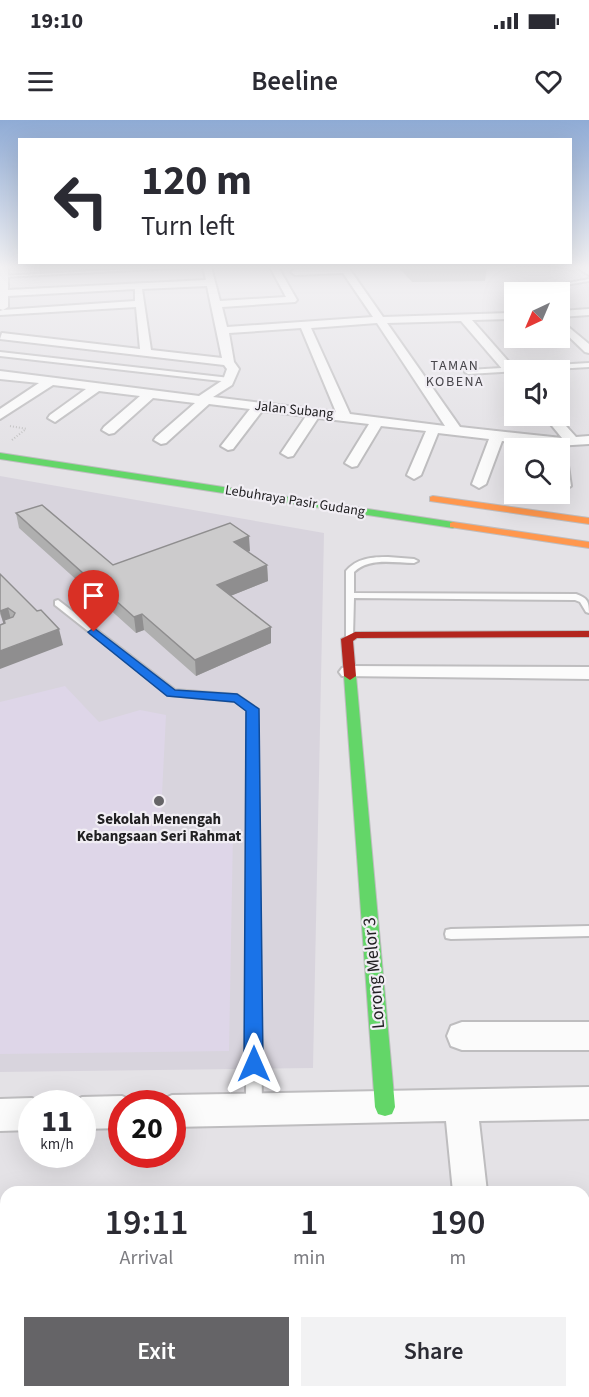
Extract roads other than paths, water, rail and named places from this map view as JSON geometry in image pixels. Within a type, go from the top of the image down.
[{"type":"main road","name":"Lebuhraya Pasir Gudang","points":[[0,456],[589,545]]},
{"type":"main road","points":[[425,497],[589,518]]},
{"type":"main road","points":[[349,637],[589,634]]},
{"type":"main road","name":"Lorong Melor 3","points":[[349,637],[346,639],[385,1107]]},
{"type":"street","points":[[2,327],[1,342],[74,340],[147,353],[228,362]]},
{"type":"street","points":[[144,327],[147,353]]},
{"type":"street","points":[[161,440],[204,400],[230,380],[233,369],[228,362],[223,327]]},
{"type":"street","points":[[224,330],[269,327]]},
{"type":"street","points":[[305,327],[344,416]]},
{"type":"street","points":[[384,327],[455,430]]},
{"type":"street","points":[[472,327],[504,363]]},
{"type":"street","points":[[570,330],[589,350]]},
{"type":"street","name":"Jalan Subang","points":[[0,375],[316,412],[510,438]]},
{"type":"street","points":[[0,415],[49,382]]},
{"type":"street","points":[[55,418],[96,388]]},
{"type":"street","points":[[109,430],[150,394]]},
{"type":"street","points":[[228,446],[259,406]]},
{"type":"street","points":[[288,453],[316,412]]},
{"type":"street","points":[[352,463],[378,420]]},
{"type":"street","points":[[559,426],[572,441]]},
{"type":"street","points":[[414,475],[434,427]]},
{"type":"street","points":[[479,484],[497,436]]},
{"type":"street","name":"Jalan Subang","points":[[572,441],[589,440]]},
{"type":"street","points":[[349,672],[589,673]]},
{"type":"street","points":[[462,1036],[589,1036]]},
{"type":"street","points":[[186,1111],[589,1103]]},
{"type":"street","points":[[460,1105],[469,1186]]},
{"type":"street","points":[[0,1114],[18,1114]]},
{"type":"lane","points":[[0,354],[230,380]]},
{"type":"lane","points":[[570,367],[589,365]]},
{"type":"lane","points":[[468,372],[504,372]]},
{"type":"lane","points":[[349,637],[350,571],[357,563],[370,560],[414,561]]},
{"type":"lane","points":[[349,595],[576,597],[583,600],[589,610]]},
{"type":"lane","points":[[58,603],[172,693],[237,698],[252,709],[254,1110]]},
{"type":"lane","points":[[451,934],[589,932]]},
{"type":"place","name":"Sekolah Menengah Kebangsaan Seri Rahmat","points":[[159,801]]},
{"type":"district","name":"TAMAN KOBENA","points":[[455,374]]}]
